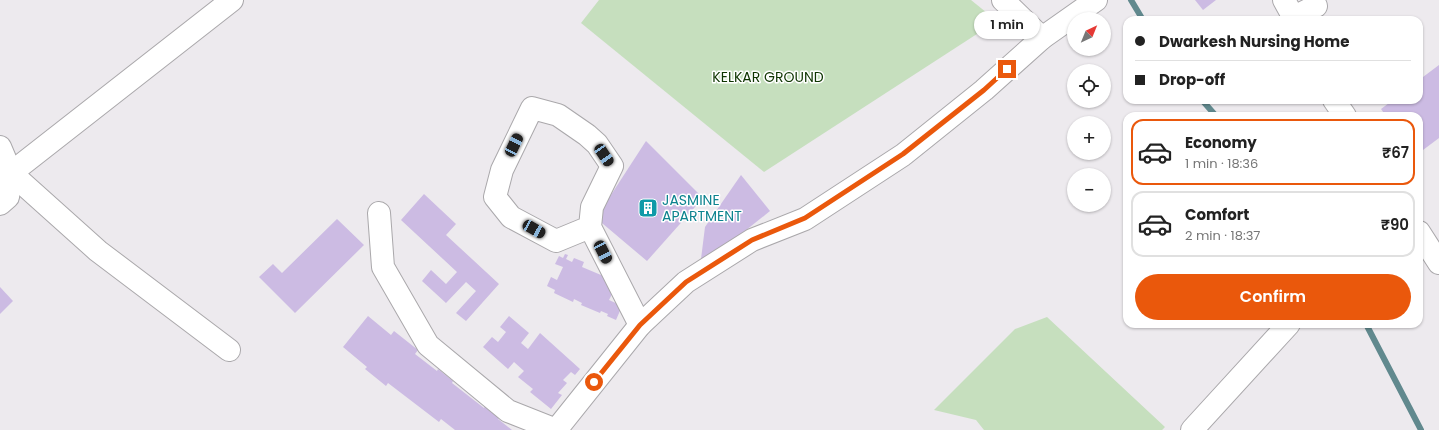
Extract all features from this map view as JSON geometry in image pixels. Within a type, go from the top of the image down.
[{"type":"street","points":[[0,204],[8,197],[11,173],[232,0]]},
{"type":"street","points":[[1002,0],[1042,38]]},
{"type":"street","points":[[379,212],[383,267],[428,345],[508,411],[556,430],[640,325],[686,282],[752,240],[805,218],[903,154],[984,90],[1042,38],[1096,0]]},
{"type":"street","points":[[1291,12],[1318,2]]},
{"type":"street","points":[[590,227],[556,241],[511,217],[495,196],[502,170],[532,108],[558,115],[587,136],[597,144],[612,166],[592,207],[590,227],[640,325]]},
{"type":"street","points":[[0,147],[11,173],[98,251],[229,350]]},
{"type":"street","points":[[1423,238],[1439,263]]},
{"type":"street","points":[[1192,430],[1285,328]]},
{"type":"green space","name":"KELKAR GROUND","points":[[599,0],[971,0],[997,21],[764,172],[581,23]]},
{"type":"green space","points":[[1047,317],[1165,427],[1162,430],[984,430],[976,420],[934,410],[1015,329]]},
{"type":"building","points":[[1195,0],[1216,0],[1203,10]]},
{"type":"building","points":[[1439,65],[1439,138],[1423,150],[1423,112],[1383,112],[1381,109],[1388,104],[1423,104],[1423,77]]},
{"type":"building","name":"JASMINE APARTMENT","points":[[646,141],[703,198],[647,261],[596,218]]},
{"type":"building","points":[[741,175],[770,211],[700,267],[705,227]]},
{"type":"building","points":[[424,194],[456,224],[446,235],[499,284],[466,321],[456,313],[476,291],[466,282],[446,303],[422,281],[431,270],[446,284],[457,272],[401,220]]},
{"type":"building","points":[[337,219],[364,245],[295,313],[259,277],[273,264],[282,273]]},
{"type":"building","points":[[565,254],[568,255],[566,259],[572,262],[574,258],[584,262],[582,267],[601,275],[603,270],[632,283],[627,294],[615,288],[609,300],[622,306],[616,320],[607,316],[608,314],[601,311],[600,313],[581,305],[582,303],[574,299],[573,302],[554,293],[555,290],[547,286],[551,277],[557,280],[563,267],[555,264],[559,256],[563,258]]},
{"type":"building","points":[[0,287],[13,301],[0,314]]},
{"type":"building","points":[[368,316],[391,335],[394,331],[418,350],[415,354],[437,371],[438,369],[453,381],[452,383],[484,408],[486,405],[500,417],[498,419],[512,430],[455,430],[441,419],[439,422],[388,383],[386,386],[365,369],[367,367],[343,347]]},
{"type":"building","points":[[509,316],[529,333],[521,343],[528,349],[540,333],[580,369],[575,375],[571,372],[563,380],[567,383],[558,393],[562,395],[551,409],[530,392],[533,389],[518,377],[524,371],[514,362],[508,369],[483,347],[492,337],[498,342],[506,332],[500,327]]},
{"type":"waterway","points":[[1131,0],[1141,16]]},
{"type":"waterway","points":[[1206,104],[1212,112]]},
{"type":"waterway","points":[[1368,328],[1421,430]]},
{"type":"place","name":"JASMINE APARTMENT","points":[[648,208]]},
{"type":"route","points":[[594,382],[640,325],[686,282],[752,240],[805,218],[903,154],[984,90],[1007,69]]}]
